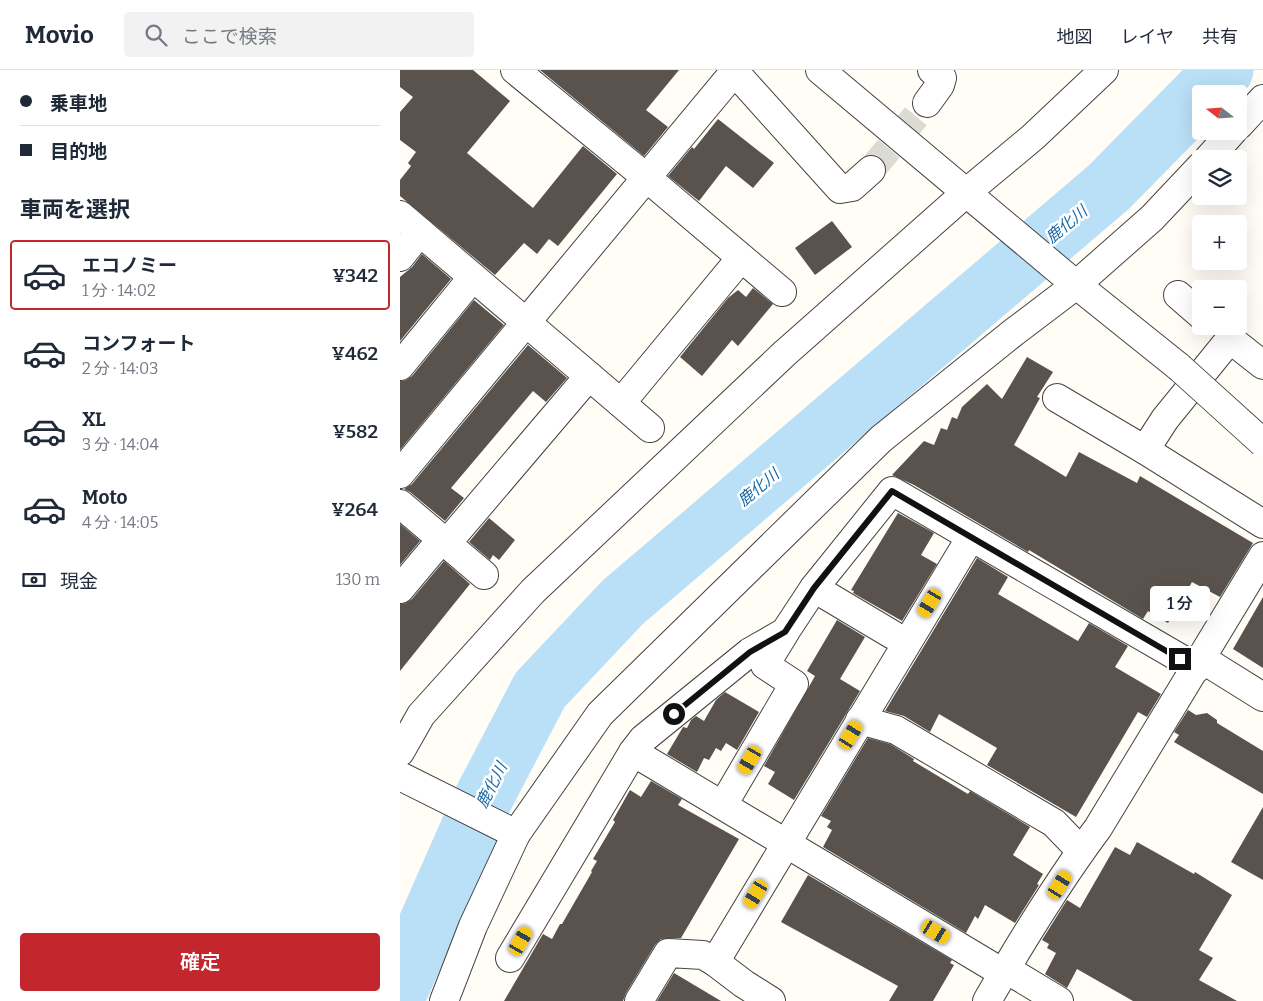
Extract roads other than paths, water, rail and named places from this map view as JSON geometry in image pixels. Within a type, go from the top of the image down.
[{"type":"street","points":[[516,70],[782,292]]},
{"type":"street","points":[[820,70],[1072,282],[1179,367],[1263,443]]},
{"type":"street","points":[[927,103],[940,85],[942,78],[932,70]]},
{"type":"street","points":[[400,752],[421,715],[533,591],[784,354],[972,197],[1104,70]]},
{"type":"street","points":[[400,474],[734,71],[840,189],[852,187],[871,170]]},
{"type":"street","points":[[1248,116],[1263,99]]},
{"type":"street","points":[[1216,150],[1225,140]]},
{"type":"street","points":[[444,1001],[473,926],[516,834],[600,714],[881,439],[1152,218],[1192,176]]},
{"type":"street","points":[[400,215],[650,428]]},
{"type":"street","points":[[400,256],[420,232]]},
{"type":"street","points":[[621,403],[742,258]]},
{"type":"street","points":[[400,366],[473,277]]},
{"type":"street","points":[[1178,294],[1192,307]]},
{"type":"street","points":[[1145,450],[1221,335]]},
{"type":"street","points":[[1225,335],[1263,365]]},
{"type":"street","points":[[400,589],[445,541],[589,376]]},
{"type":"street","points":[[1056,398],[1145,450],[1263,524]]},
{"type":"street","points":[[723,805],[794,684],[766,665],[814,588],[892,491],[1199,664],[1263,696]]},
{"type":"street","points":[[400,504],[484,575]]},
{"type":"street","points":[[715,962],[971,537]]},
{"type":"street","points":[[987,1001],[1004,971],[1081,851],[1098,828],[1263,556]]},
{"type":"street","points":[[814,588],[893,635]]},
{"type":"street","points":[[510,958],[632,752],[643,738],[750,652],[785,632]]},
{"type":"street","points":[[860,720],[896,730],[1046,818],[1054,823],[1081,851]]},
{"type":"street","points":[[632,752],[1004,971],[1059,1001]]},
{"type":"street","points":[[400,776],[516,834]]},
{"type":"street","points":[[639,1001],[668,953],[703,955],[771,1001]]},
{"type":"waterway","name":"鹿化川","points":[[400,987],[483,799],[540,690],[623,602],[1109,187],[1224,70]]},
{"type":"tunnel","points":[[871,170],[927,103]]}]
